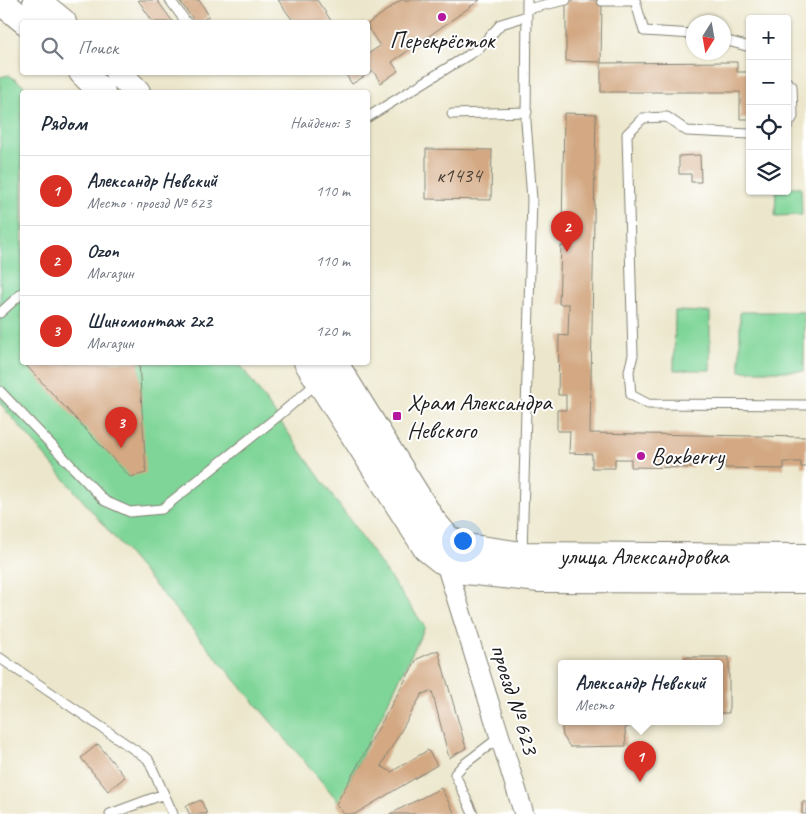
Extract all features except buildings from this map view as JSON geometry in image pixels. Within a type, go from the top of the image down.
[{"type":"main road","points":[[24,8],[57,20]]},
{"type":"main road","points":[[85,75],[100,90]]},
{"type":"main road","points":[[121,75],[135,90]]},
{"type":"main road","points":[[320,369],[446,560]]},
{"type":"main road","name":"улица Александровка","points":[[320,369],[432,520],[448,539],[466,547],[483,551],[522,555],[806,557]]},
{"type":"main road","name":"улица Александровка","points":[[446,560],[496,575],[539,579],[806,580]]},
{"type":"street","name":"проезд № 623","points":[[432,520],[524,814]]},
{"type":"street","points":[[446,560],[469,560],[483,551]]},
{"type":"street","points":[[446,560],[461,580],[457,599]]},
{"type":"street","points":[[457,599],[478,578],[496,575]]},
{"type":"lane","points":[[170,0],[185,20]]},
{"type":"lane","points":[[370,116],[478,49],[501,24],[527,8],[566,0]]},
{"type":"lane","points":[[602,1],[634,1],[644,31],[686,34]]},
{"type":"lane","points":[[522,555],[532,199],[527,112],[527,8]]},
{"type":"lane","points":[[731,42],[746,46]]},
{"type":"lane","points":[[791,85],[793,116],[791,119]]},
{"type":"lane","points":[[452,114],[527,112]]},
{"type":"lane","points":[[746,134],[687,131],[667,117],[643,118],[627,134],[633,355],[629,371],[631,395],[648,404],[806,405]]},
{"type":"lane","points":[[0,314],[20,295]]},
{"type":"lane","points":[[0,391],[105,501],[130,512],[162,509],[278,417],[320,369]]},
{"type":"lane","points":[[0,658],[148,759],[173,814]]},
{"type":"lane","points":[[473,814],[455,774],[463,765],[500,736]]},
{"type":"lane","points":[[110,814],[164,794]]},
{"type":"green space","points":[[9,75],[29,90],[20,90],[20,365],[240,365],[425,627],[339,802],[0,403],[0,77]]},
{"type":"green space","points":[[791,187],[801,187],[802,215],[775,216],[776,195],[791,195]]},
{"type":"green space","points":[[675,311],[710,312],[710,370],[674,370]]},
{"type":"green space","points":[[740,312],[804,312],[804,371],[740,371]]},
{"type":"place","name":"Перекрёсток","points":[[442,17]]},
{"type":"place","name":"Ozon","points":[[567,252]]},
{"type":"place","name":"Храм Александра Невского","points":[[397,416]]},
{"type":"place","name":"Шиномонтаж 2x2","points":[[121,448]]},
{"type":"place","name":"Boxberry","points":[[641,456]]},
{"type":"place","name":"Александр Невский","points":[[640,782]]}]
